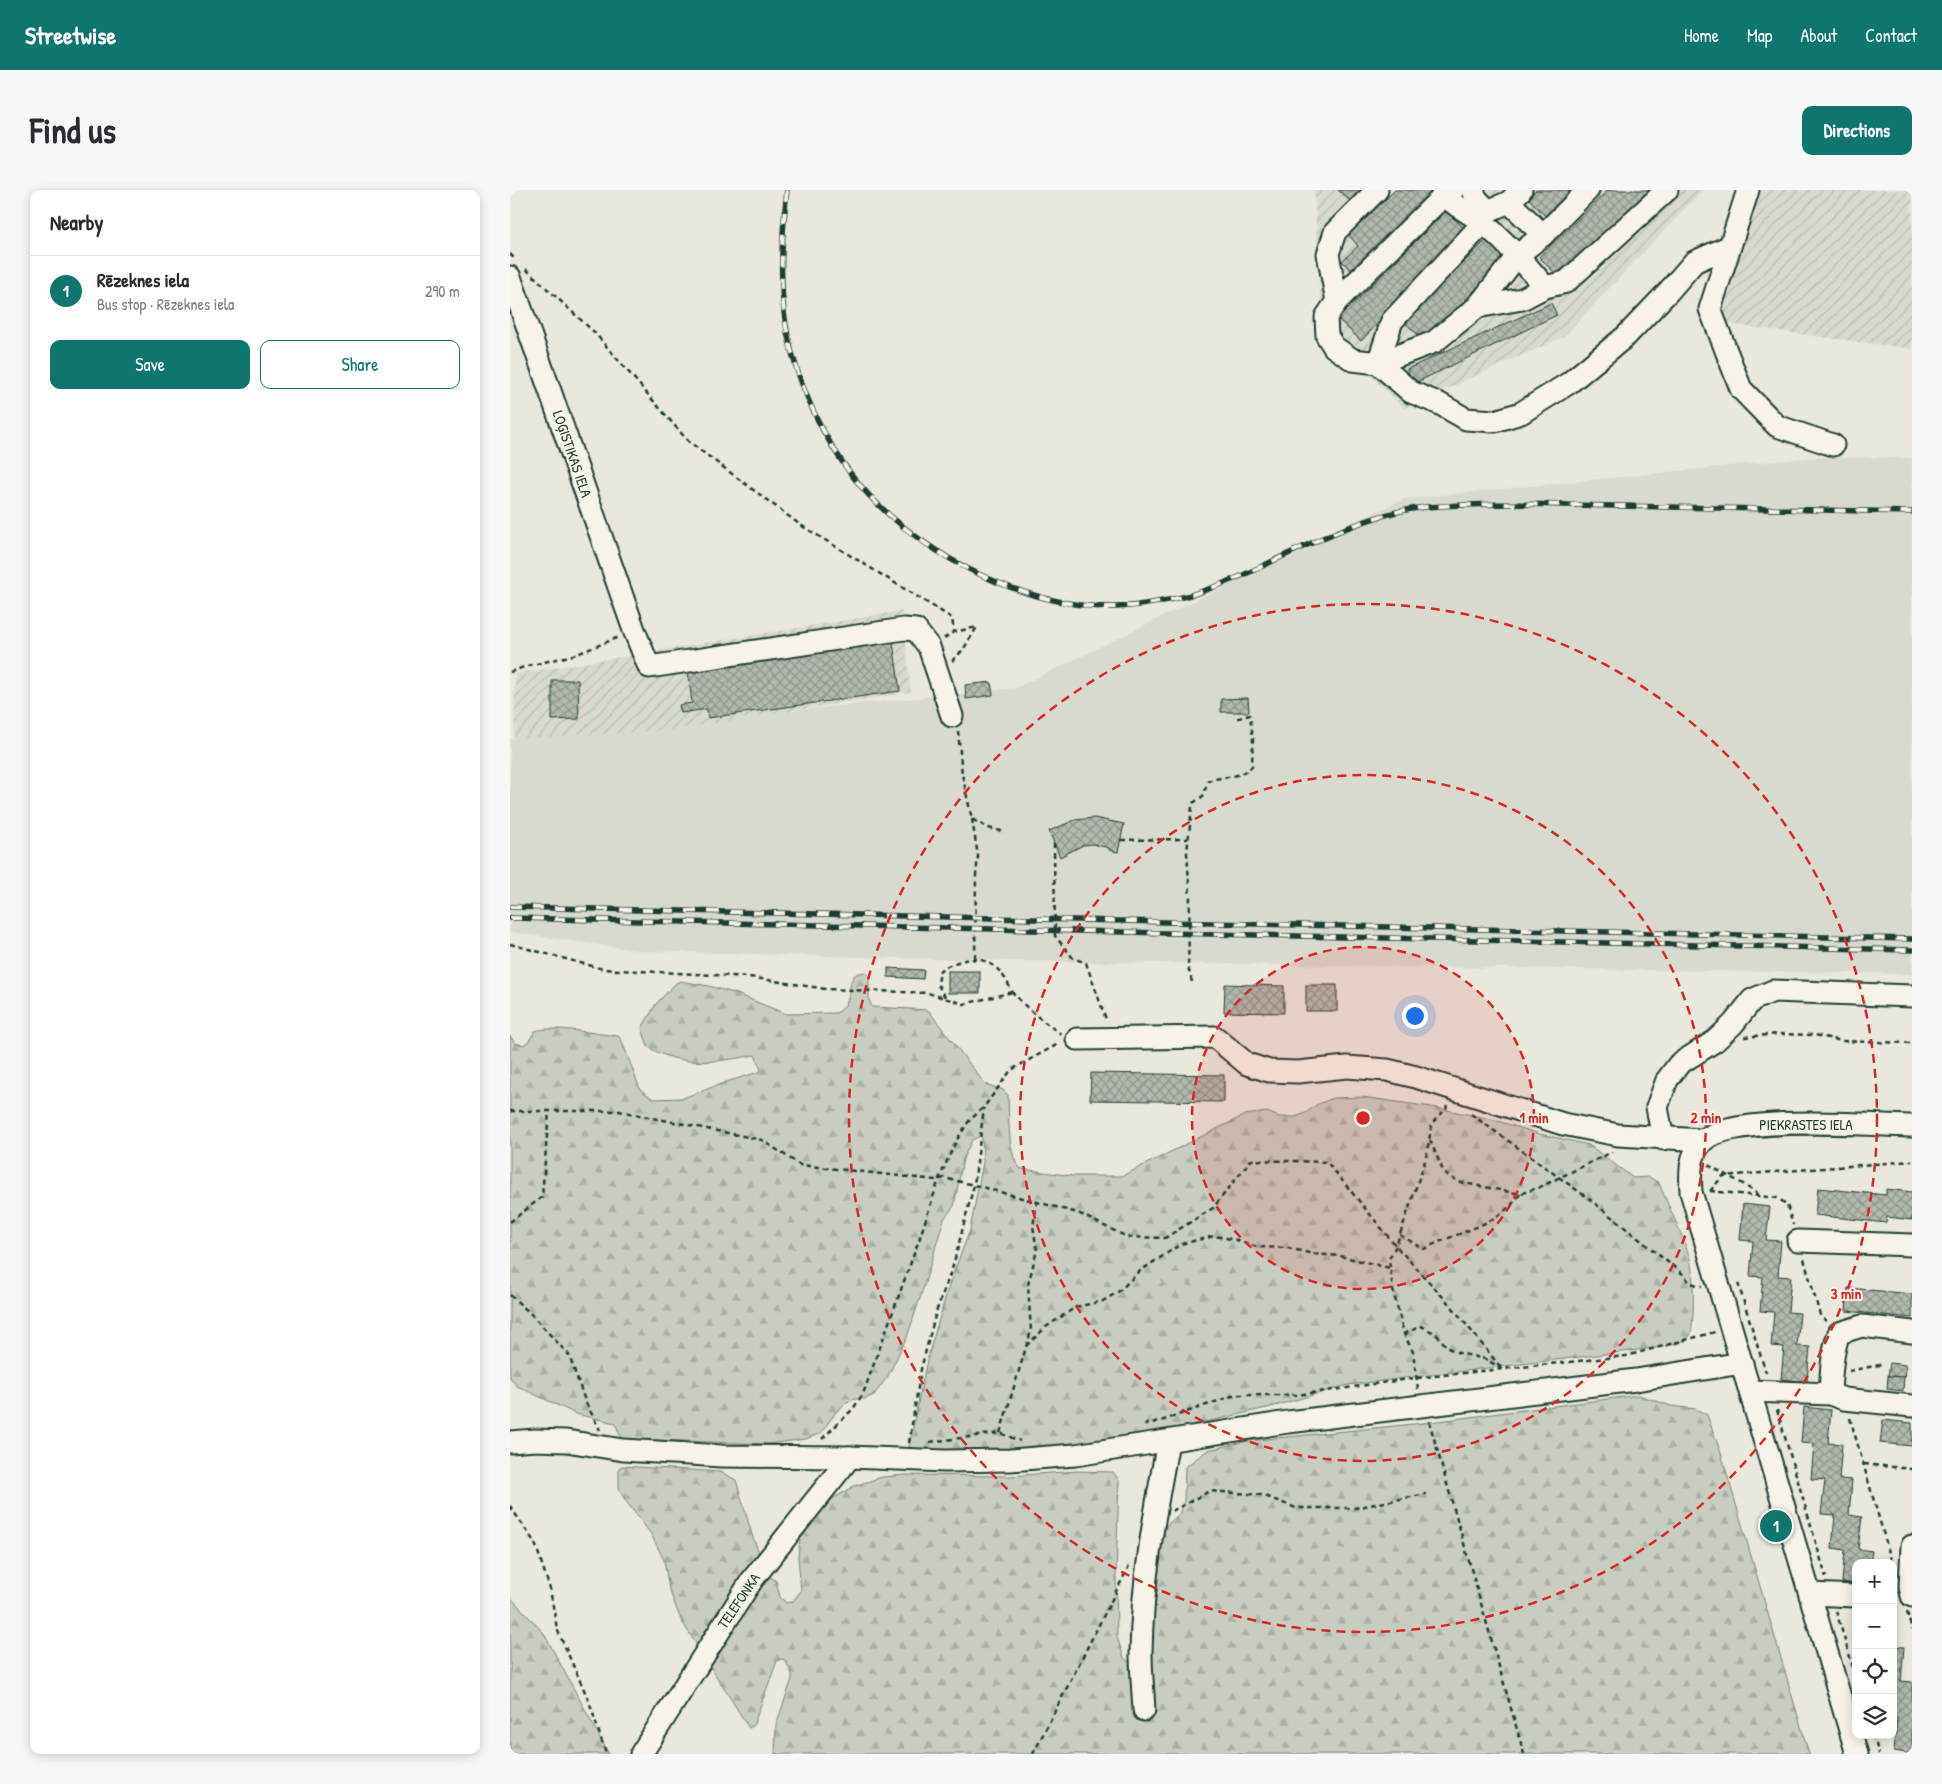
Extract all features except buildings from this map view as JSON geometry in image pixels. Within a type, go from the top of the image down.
[{"type":"street","points":[[1337,301],[1328,254],[1335,232],[1377,190]]},
{"type":"street","points":[[1472,190],[1485,217],[1545,286]]},
{"type":"street","points":[[1485,217],[1447,192],[1337,301],[1326,316],[1327,336],[1334,347],[1353,360],[1378,363],[1434,342],[1476,307],[1518,255],[1543,235],[1588,190]]},
{"type":"street","points":[[1476,307],[1522,299],[1545,286],[1566,282],[1667,190]]},
{"type":"street","points":[[1748,190],[1710,309],[1741,389],[1777,426],[1833,445]]},
{"type":"street","points":[[1378,363],[1392,321],[1485,217],[1515,196],[1543,235]]},
{"type":"street","points":[[1378,363],[1411,392],[1440,404],[1466,419],[1495,421],[1521,413],[1569,383],[1626,336],[1694,262],[1730,246]]},
{"type":"street","name":"LOĢISTIKAS IELA","points":[[517,268],[634,630],[649,667],[904,629],[916,630],[929,647]]},
{"type":"street","points":[[929,647],[952,716]]},
{"type":"street","points":[[1663,1139],[1658,1107],[1667,1080],[1679,1064],[1715,1041],[1733,1024],[1752,1000],[1773,991],[1912,996]]},
{"type":"street","points":[[1077,1039],[1215,1037],[1247,1064],[1269,1071],[1298,1072],[1346,1067],[1387,1070],[1416,1077],[1451,1090],[1563,1124],[1618,1135],[1663,1139],[1698,1148],[1690,1173],[1691,1192],[1728,1284],[1731,1328],[1742,1363],[1761,1391],[1821,1594],[1857,1754]]},
{"type":"street","name":"PIEKRASTES IELA","points":[[1698,1148],[1716,1133],[1745,1126],[1764,1124],[1912,1126]]},
{"type":"street","points":[[1798,1241],[1912,1245]]},
{"type":"street","points":[[1835,1389],[1836,1342],[1839,1333],[1862,1326],[1912,1332]]},
{"type":"street","points":[[510,1442],[535,1440],[566,1442],[610,1449],[722,1456],[850,1457],[945,1461],[1075,1456],[1288,1422],[1636,1380],[1742,1363]]},
{"type":"street","points":[[1761,1391],[1835,1389],[1912,1406]]},
{"type":"street","points":[[1144,1710],[1142,1643],[1146,1584],[1154,1520],[1168,1442]]},
{"type":"street","name":"TELEFONKA","points":[[641,1754],[752,1580],[850,1457]]},
{"type":"street","points":[[1912,1546],[1910,1587],[1912,1596]]},
{"type":"street","points":[[1821,1594],[1852,1596]]},
{"type":"street","points":[[1897,1599],[1912,1600]]},
{"type":"path","points":[[510,254],[517,268],[594,332],[688,441],[799,524],[952,618],[954,632]]},
{"type":"path","points":[[929,647],[954,632],[977,627],[963,650],[949,663],[941,682]]},
{"type":"path","points":[[510,672],[577,654],[634,630]]},
{"type":"path","points":[[1192,982],[1188,967],[1190,898],[1187,852],[1192,807],[1203,796],[1206,783],[1222,776],[1243,774],[1252,766],[1253,739],[1250,715],[1235,719]]},
{"type":"path","points":[[952,716],[958,728],[962,774],[978,856],[975,959]]},
{"type":"path","points":[[972,819],[988,828],[1006,832]]},
{"type":"path","points":[[1121,840],[1188,839]]},
{"type":"path","points":[[1054,843],[1055,936],[1073,958],[1086,963],[1113,1038]]},
{"type":"path","points":[[510,944],[602,969],[749,977],[826,989],[928,993],[964,1004],[1013,992]]},
{"type":"path","points":[[804,1456],[853,1409],[863,1394],[939,1180],[956,1141],[969,1121],[984,1107],[1011,1070],[1068,1038],[1034,1015],[1013,992],[1004,976],[989,961],[975,959],[953,963],[940,970],[938,985],[945,998]]},
{"type":"path","points":[[1744,1037],[1780,1034],[1815,1035],[1842,1041],[1912,1043]]},
{"type":"path","points":[[1451,1090],[1446,1109],[1432,1123],[1426,1158],[1396,1246],[1389,1259],[1393,1290],[1404,1334],[1413,1352],[1416,1378],[1423,1407],[1524,1754]]},
{"type":"path","points":[[915,1445],[908,1447],[920,1369],[936,1312],[953,1266],[974,1185],[984,1107]]},
{"type":"path","points":[[1464,1110],[1596,1204],[1684,1275],[1690,1283],[1728,1284],[1821,1594],[1852,1668]]},
{"type":"path","points":[[510,1222],[542,1197],[550,1111]]},
{"type":"path","points":[[510,1112],[619,1111],[762,1140],[800,1165],[939,1180],[944,1178],[974,1185],[1078,1213],[1127,1237],[1165,1238],[1213,1208],[1251,1160],[1328,1162],[1396,1246],[1453,1308],[1502,1369]]},
{"type":"path","points":[[1429,1139],[1444,1173],[1459,1182],[1520,1194],[1540,1187],[1557,1177],[1641,1138]]},
{"type":"path","points":[[1698,1148],[1728,1176],[1760,1196]]},
{"type":"path","points":[[1710,1191],[1723,1176],[1912,1161]]},
{"type":"path","points":[[1400,1234],[1424,1249],[1482,1225],[1514,1204],[1520,1194]]},
{"type":"path","points":[[1000,1433],[1031,1332],[1028,1285],[1037,1250],[1033,1226],[1036,1203]]},
{"type":"path","points":[[1026,1346],[1046,1328],[1076,1307],[1103,1301],[1118,1292],[1140,1271],[1181,1244],[1214,1236],[1237,1240],[1257,1248],[1288,1248],[1313,1254],[1340,1256],[1390,1268]]},
{"type":"path","points":[[510,1295],[531,1314],[569,1356],[585,1401],[610,1449]]},
{"type":"path","points":[[1404,1334],[1421,1326],[1436,1334],[1448,1348],[1458,1353],[1486,1359],[1502,1369]]},
{"type":"path","points":[[1138,1426],[1164,1420],[1235,1396],[1298,1395],[1416,1378],[1626,1356],[1731,1328]]},
{"type":"path","points":[[1884,1364],[1835,1389],[1864,1464],[1891,1559]]},
{"type":"path","points":[[928,1442],[1000,1433],[1024,1442]]},
{"type":"path","points":[[1864,1464],[1912,1468]]},
{"type":"path","points":[[1154,1520],[1210,1491],[1262,1496],[1296,1508],[1355,1508],[1426,1494]]},
{"type":"path","points":[[510,1506],[535,1543],[550,1588],[557,1629],[590,1701],[606,1754]]},
{"type":"path","points":[[1033,1754],[1132,1560]]},
{"type":"path","points":[[1874,1739],[1879,1754]]},
{"type":"shaded area","points":[[1314,190],[1703,190],[1563,337],[1404,408],[1322,328]]},
{"type":"shaded area","points":[[1762,190],[1912,190],[1912,349],[1719,323],[1756,195]]},
{"type":"shaded area","points":[[1815,457],[1912,458],[1912,974],[1009,961],[640,951],[510,932],[510,739],[1016,688],[1403,499]]},
{"type":"shaded area","points":[[902,611],[911,692],[670,730],[514,739],[515,674]]},
{"type":"green space","points":[[865,972],[869,975],[869,1000],[872,1007],[928,1010],[985,1084],[1003,1090],[1008,1095],[1011,1147],[1017,1164],[1022,1169],[1073,1176],[1122,1176],[1245,1115],[1267,1112],[1279,1117],[1295,1117],[1333,1098],[1362,1097],[1432,1107],[1491,1119],[1540,1134],[1589,1145],[1633,1178],[1649,1177],[1659,1183],[1690,1259],[1693,1319],[1690,1336],[1680,1343],[1663,1347],[1348,1385],[1271,1407],[1166,1431],[1074,1444],[1009,1449],[918,1451],[911,1449],[909,1446],[927,1360],[950,1282],[970,1230],[983,1162],[982,1138],[980,1136],[972,1140],[963,1159],[954,1206],[944,1219],[907,1337],[888,1376],[874,1395],[847,1402],[836,1412],[821,1433],[806,1439],[768,1444],[624,1439],[620,1435],[615,1423],[576,1414],[517,1386],[510,1377],[510,1036],[515,1043],[523,1045],[529,1041],[535,1031],[543,1029],[564,1029],[618,1036],[621,1039],[640,1089],[653,1099],[683,1098],[761,1070],[755,1055],[700,1062],[674,1058],[648,1047],[642,1028],[656,1004],[676,983],[680,981],[709,986],[737,994],[786,1014],[836,1013],[845,1005],[854,976]]},
{"type":"green space","points":[[1639,1395],[1671,1406],[1696,1409],[1707,1415],[1721,1453],[1809,1754],[775,1754],[776,1725],[792,1679],[792,1674],[785,1660],[777,1661],[753,1726],[749,1728],[681,1620],[669,1589],[664,1560],[651,1534],[619,1489],[619,1468],[621,1466],[721,1472],[736,1480],[753,1538],[768,1575],[776,1581],[780,1597],[786,1603],[792,1602],[801,1591],[798,1557],[801,1531],[816,1509],[854,1486],[882,1477],[905,1475],[1010,1476],[1077,1471],[1113,1472],[1119,1480],[1116,1576],[1117,1637],[1124,1658],[1135,1667],[1157,1555],[1166,1526],[1179,1514],[1184,1501],[1185,1467],[1208,1450],[1248,1441],[1423,1423]]},
{"type":"green space","points":[[510,1597],[543,1632],[609,1754],[510,1754]]},
{"type":"railway","points":[[787,190],[782,251],[782,292],[787,333],[802,385],[832,446],[851,474],[875,501],[903,527],[935,550],[969,569],[1006,586],[1043,598],[1080,605],[1117,607],[1145,604],[1191,595],[1241,576],[1308,544],[1356,524],[1404,510],[1427,507],[1524,504],[1912,512]]},
{"type":"railway","points":[[510,907],[1912,939]]},
{"type":"railway","points":[[510,918],[1912,950]]},
{"type":"place","name":"Rēzeknes iela","points":[[1776,1526]]}]
